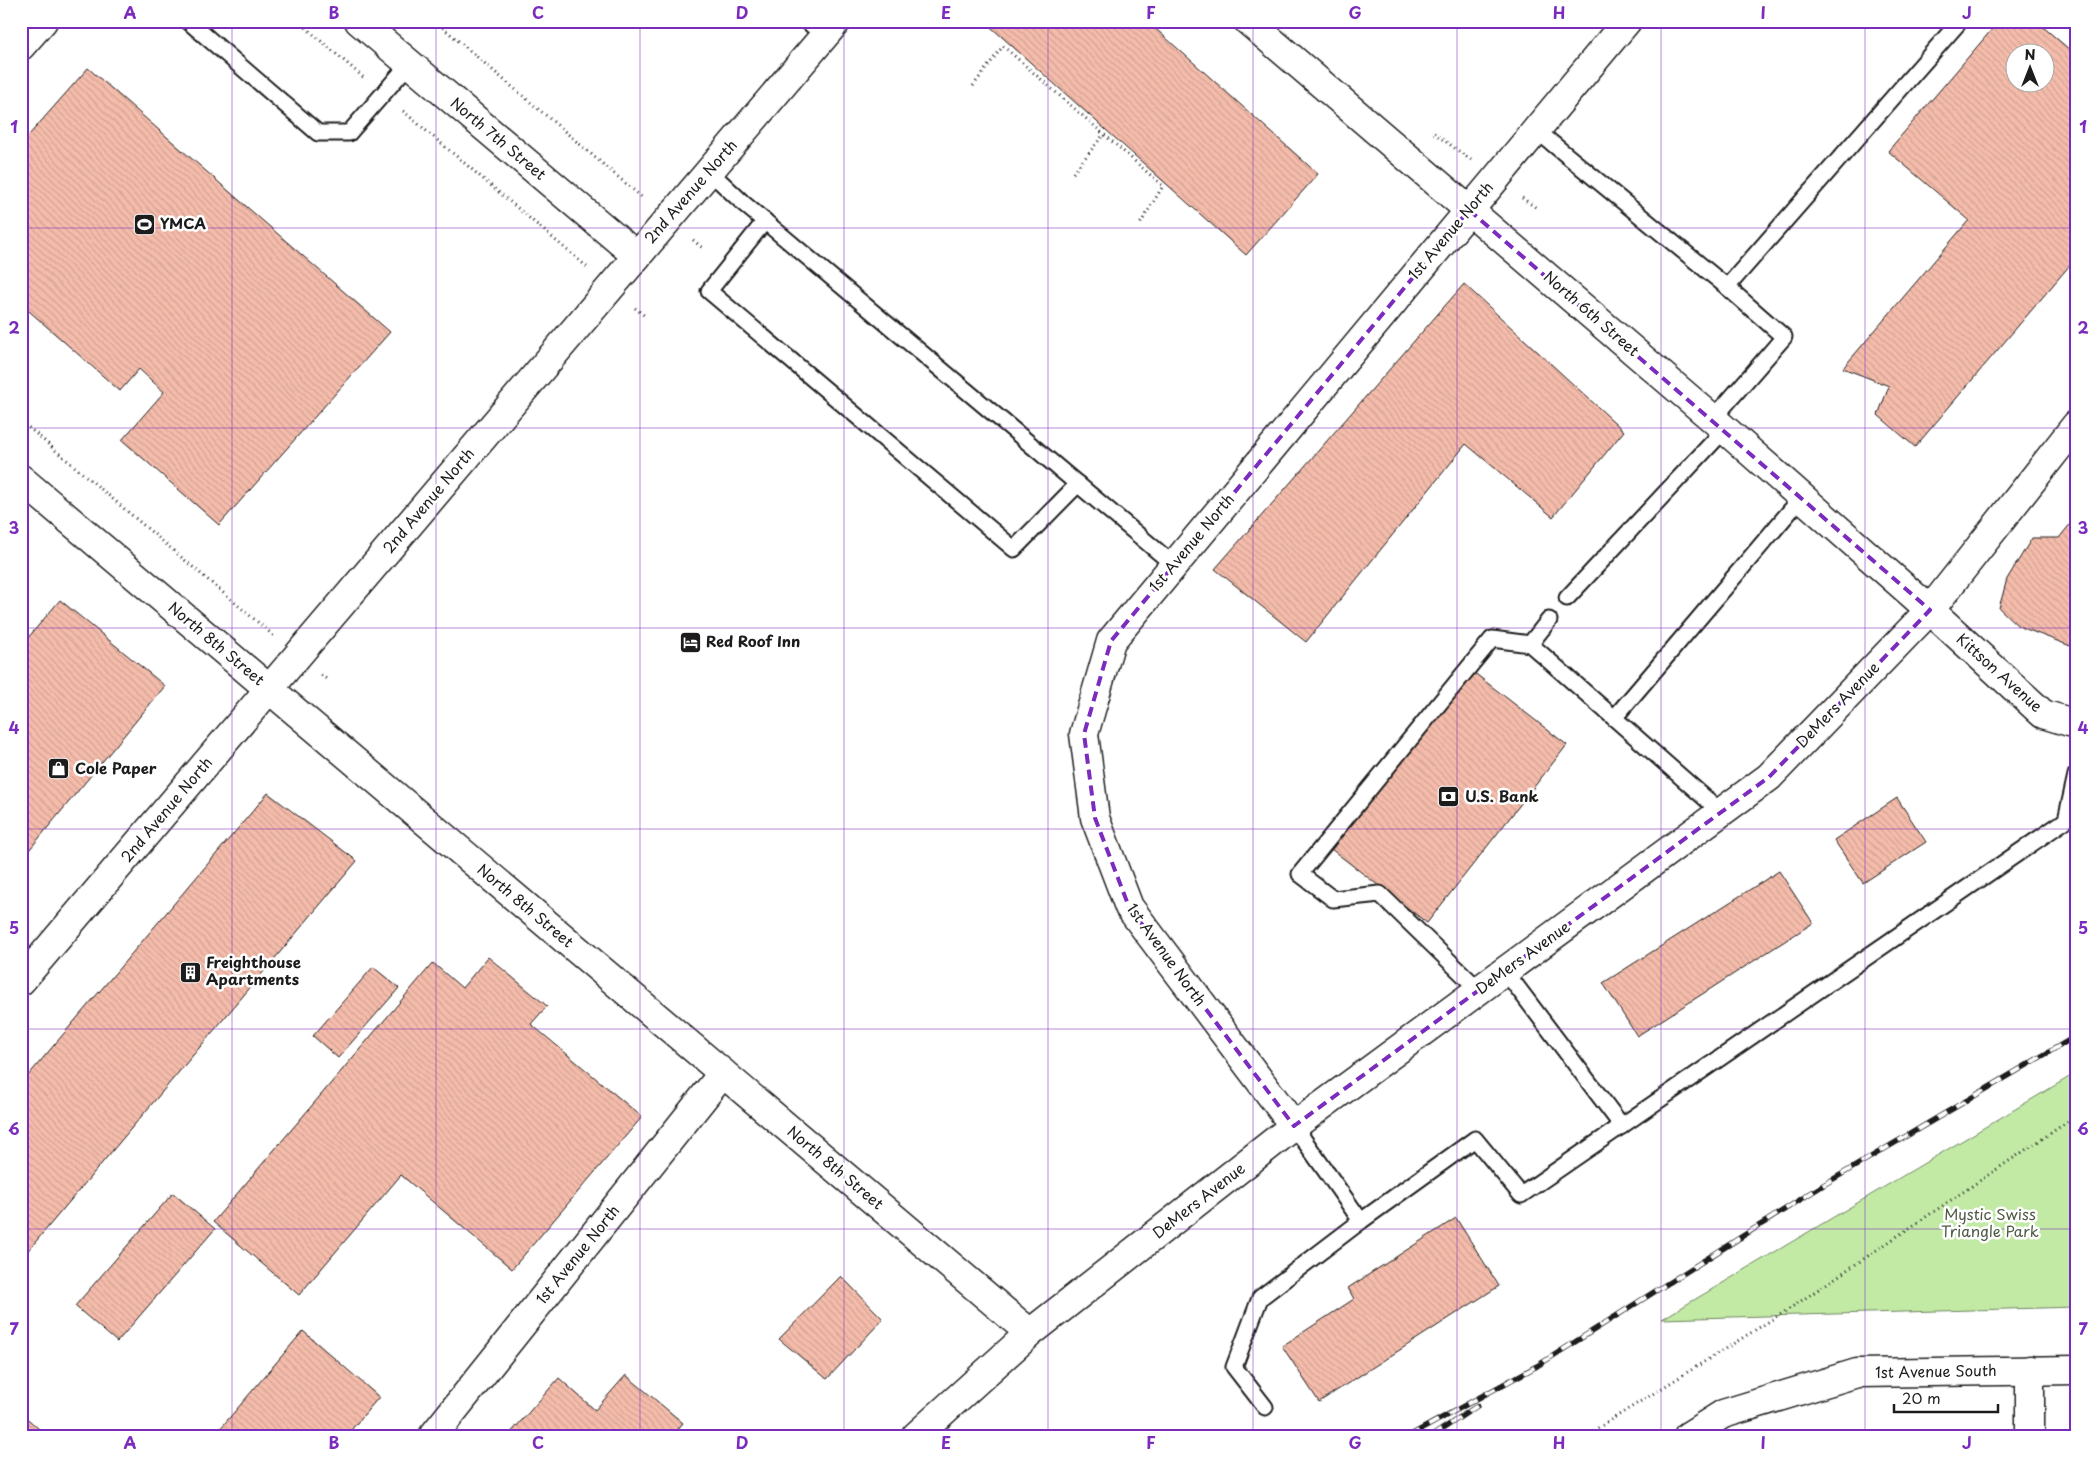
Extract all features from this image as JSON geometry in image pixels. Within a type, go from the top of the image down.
[{"type":"street","points":[[21,46],[43,21]]},
{"type":"street","name":"North 7th Street","points":[[359,21],[636,256]]},
{"type":"street","name":"North 6th Street","points":[[1248,21],[1719,424],[1930,610]]},
{"type":"street","name":"1st Avenue North","points":[[1294,1126],[1129,907],[1095,818],[1084,734],[1110,641],[1627,21]]},
{"type":"street","name":"2nd Avenue North","points":[[21,981],[709,171],[823,26]]},
{"type":"street","name":"DeMers Avenue","points":[[918,1435],[1030,1333],[1294,1126],[1769,777],[1930,610],[2076,425]]},
{"type":"street","name":"North 8th Street","points":[[21,479],[1030,1333]]},
{"type":"street","name":"Kittson Avenue","points":[[1930,610],[2043,714],[2076,724]]},
{"type":"street","name":"1st Avenue North","points":[[433,1436],[723,1074]]},
{"type":"street","points":[[2030,1370],[2030,1436]]},
{"type":"street","name":"1st Avenue South","points":[[1688,1436],[1723,1414],[1857,1373],[2076,1370]]},
{"type":"lane","points":[[188,21],[318,133],[349,132],[410,64]]},
{"type":"lane","points":[[1728,287],[1960,21]]},
{"type":"lane","points":[[1536,130],[1728,287],[1784,337],[1719,424],[1567,598]]},
{"type":"lane","points":[[709,171],[765,221],[1174,565]]},
{"type":"lane","points":[[765,221],[709,291],[1014,549],[1078,484]]},
{"type":"lane","points":[[1615,717],[1802,497]]},
{"type":"lane","points":[[1530,644],[1550,620]]},
{"type":"lane","points":[[1479,990],[1380,894],[1333,899],[1300,874],[1492,639],[1530,644],[1721,812]]},
{"type":"lane","points":[[1265,1407],[1234,1367],[1260,1298],[1361,1221],[1475,1139],[1521,1195],[2066,820],[2076,775]]},
{"type":"lane","points":[[1505,971],[1622,1126]]},
{"type":"lane","points":[[1294,1126],[1361,1221]]},
{"type":"path","points":[[298,21],[645,316]]},
{"type":"path","points":[[435,21],[704,249]]},
{"type":"path","points":[[973,86],[1003,46],[1163,186],[1139,226]]},
{"type":"path","points":[[1073,173],[1104,134]]},
{"type":"path","points":[[21,421],[329,681]]},
{"type":"path","points":[[1585,1436],[1789,1309],[2076,1116]]},
{"type":"highlighted area","points":[[1469,210],[1930,610],[1769,777],[1294,1126],[1129,907],[1095,818],[1084,734],[1111,641]]},
{"type":"green space","name":"Mystic Swiss Triangle Park","points":[[2076,1073],[2076,1307],[1662,1319]]},
{"type":"building","points":[[984,21],[1147,21],[1318,174],[1246,255]]},
{"type":"building","points":[[1999,21],[2036,21],[2076,55],[2076,258],[1915,447],[1878,415],[1889,386],[1843,368],[1969,220],[1888,151]]},
{"type":"building","name":"YMCA","points":[[88,68],[390,332],[219,525],[122,440],[164,392],[139,369],[120,391],[21,304],[21,144]]},
{"type":"building","points":[[1464,284],[1624,431],[1553,517],[1466,444],[1306,642],[1215,569]]},
{"type":"building","points":[[2076,517],[2076,643],[2073,647],[2018,626],[1999,608],[2007,579],[2032,538],[2059,538]]},
{"type":"building","name":"Cole Paper","points":[[60,600],[165,686],[25,855],[21,852],[21,646]]},
{"type":"building","name":"U.S. Bank","points":[[1472,671],[1567,745],[1427,923],[1331,849]]},
{"type":"building","name":"Freighthouse Apartments","points":[[268,793],[357,861],[21,1259],[21,1084]]},
{"type":"building","points":[[1897,798],[1926,842],[1863,883],[1834,840]]},
{"type":"building","points":[[1779,871],[1813,923],[1637,1036],[1603,983]]},
{"type":"building","points":[[488,957],[547,1006],[531,1024],[642,1117],[512,1269],[401,1175],[299,1295],[213,1222],[433,963],[462,988]]},
{"type":"building","points":[[373,967],[399,988],[338,1058],[313,1036]]},
{"type":"building","points":[[173,1193],[215,1229],[117,1342],[75,1306]]},
{"type":"building","points":[[1456,1218],[1499,1286],[1319,1402],[1282,1346],[1354,1299],[1348,1288]]},
{"type":"building","points":[[841,1276],[883,1319],[827,1379],[779,1339]]},
{"type":"building","points":[[303,1331],[379,1397],[346,1436],[214,1436]]},
{"type":"building","points":[[626,1375],[683,1423],[672,1436],[508,1436],[559,1378],[595,1410]]},
{"type":"building","points":[[21,1413],[47,1436],[21,1436]]},
{"type":"railway","points":[[1409,1436],[1537,1366],[1825,1184],[2076,1036]]},
{"type":"railway","points":[[1432,1436],[1477,1406]]},
{"type":"place","name":"YMCA","points":[[144,224]]},
{"type":"place","name":"Red Roof Inn","points":[[690,642]]},
{"type":"place","name":"Cole Paper","points":[[59,769]]},
{"type":"place","name":"U.S. Bank","points":[[1449,797]]},
{"type":"place","name":"Freighthouse Apartments","points":[[190,972]]}]
